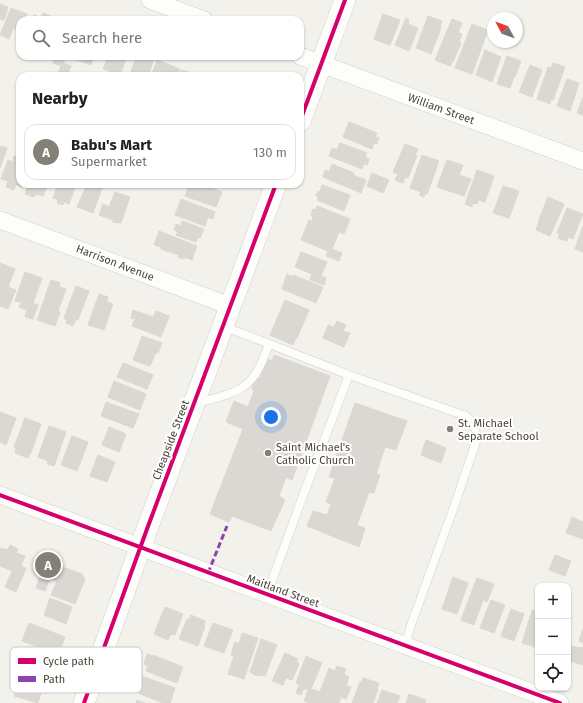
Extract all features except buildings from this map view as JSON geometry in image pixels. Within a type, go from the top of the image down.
[{"type":"street","points":[[150,0],[193,16]]},
{"type":"street","points":[[304,110],[345,0]]},
{"type":"street","name":"William Street","points":[[304,58],[583,161]]},
{"type":"street","name":"Cheapside Street","points":[[105,647],[222,326],[274,188]]},
{"type":"street","name":"Harrison Avenue","points":[[0,220],[230,306]]},
{"type":"street","name":"Maitland Street","points":[[0,495],[560,703]]},
{"type":"street","name":"Cheapside Street","points":[[84,703],[88,693]]},
{"type":"lane","points":[[222,326],[349,375],[466,416],[474,423],[477,439],[411,625],[405,646]]},
{"type":"lane","points":[[194,404],[240,389],[248,383],[260,366],[269,344]]},
{"type":"lane","points":[[267,594],[349,375]]},
{"type":"marked path","points":[[208,573],[227,526]]},
{"type":"cycle path","points":[[304,110],[345,0]]},
{"type":"cycle path","points":[[104,647],[275,188]]},
{"type":"cycle path","points":[[0,495],[560,703]]},
{"type":"cycle path","points":[[84,703],[88,693]]},
{"type":"place","name":"St. Michael Separate School","points":[[450,429]]},
{"type":"place","name":"Saint Michael's Catholic Church","points":[[268,453]]},
{"type":"place","name":"Babu's Mart","points":[[48,565]]}]
